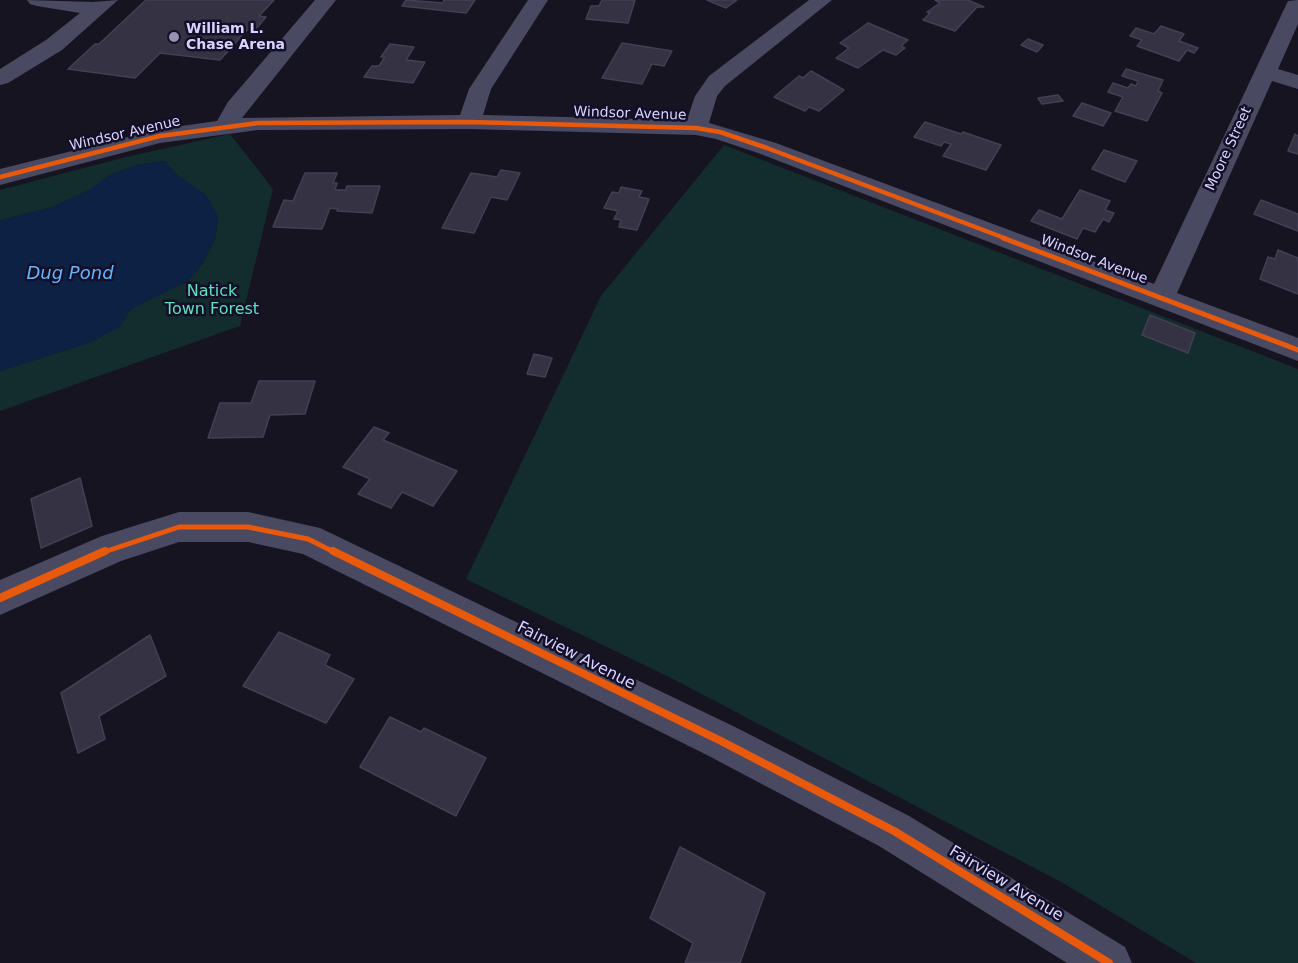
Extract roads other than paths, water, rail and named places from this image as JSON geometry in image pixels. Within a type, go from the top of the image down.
[{"type":"street","points":[[37,0],[103,4]]},
{"type":"street","points":[[226,126],[236,108],[326,0]]},
{"type":"street","points":[[469,122],[480,89],[538,0]]},
{"type":"street","points":[[696,128],[706,96],[717,81],[822,0]]},
{"type":"street","name":"Moore Street","points":[[1161,298],[1298,1]]},
{"type":"street","points":[[0,78],[54,45],[103,4]]},
{"type":"street","points":[[1265,72],[1298,82]]},
{"type":"street","name":"Windsor Avenue","points":[[0,177],[160,136],[226,126],[290,122],[469,122],[696,128],[720,132],[767,148],[1298,350]]},
{"type":"street","name":"Fairview Avenue","points":[[0,598],[114,546],[179,527],[248,527],[308,538],[644,705],[722,741],[894,831],[1109,963]]},
{"type":"water","name":"Dug Pond","points":[[165,161],[177,175],[206,195],[218,217],[215,238],[203,263],[188,281],[131,309],[119,327],[91,342],[0,371],[0,220],[53,207],[91,189],[109,175],[137,165]]},
{"type":"place","name":"William L. Chase Arena","points":[[174,37]]},
{"type":"park label","name":"Natick Town Forest","points":[[212,301]]}]
